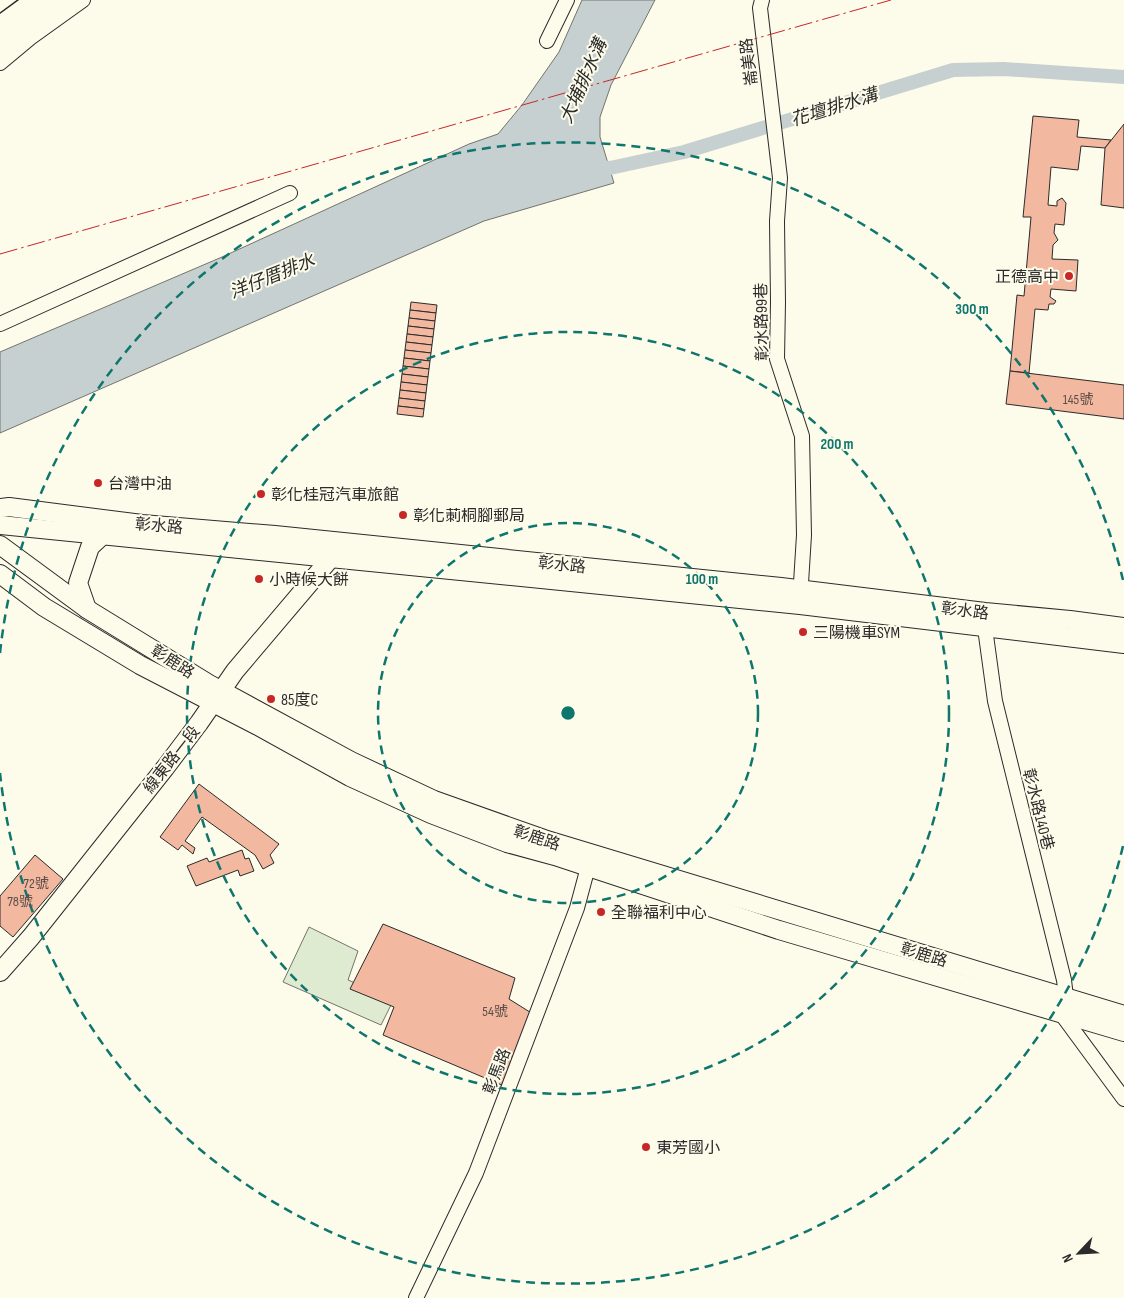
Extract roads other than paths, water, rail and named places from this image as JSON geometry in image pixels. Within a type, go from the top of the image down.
[{"type":"highway","points":[[0,27],[37,0]]},
{"type":"highway","points":[[0,48],[61,0]]},
{"type":"main road","name":"彰水路","points":[[0,508],[9,507],[142,524],[531,560],[800,597],[987,620],[1124,644]]},
{"type":"main road","name":"彰水路","points":[[0,525],[104,534],[330,559],[800,597]]},
{"type":"main road","points":[[87,609],[78,583],[90,547],[104,534]]},
{"type":"main road","name":"線東路一段","points":[[0,972],[31,937],[165,768],[235,671],[330,559],[338,542]]},
{"type":"main road","name":"彰鹿路","points":[[0,545],[87,609],[209,684],[218,696]]},
{"type":"main road","name":"彰鹿路","points":[[0,574],[44,607],[140,664],[218,696],[434,800],[586,859],[779,930],[868,957],[1063,1004],[1124,1015]]},
{"type":"main road","name":"彰水路","points":[[987,620],[1070,620],[1124,627]]},
{"type":"main road","name":"彰鹿路","points":[[586,859],[784,912],[872,939],[1063,1004],[1124,1032]]},
{"type":"main road","points":[[779,930],[784,912]]},
{"type":"main road","points":[[868,957],[872,939]]},
{"type":"street","points":[[0,63],[30,38],[83,0]]},
{"type":"street","points":[[547,41],[567,0]]},
{"type":"street","name":"崙美路","points":[[762,0],[760,8],[777,155]]},
{"type":"street","name":"彰水路99巷","points":[[777,155],[780,178],[777,220],[777,359],[802,436],[804,535],[800,597]]},
{"type":"street","points":[[0,324],[290,193]]},
{"type":"street","name":"彰水路140巷","points":[[987,620],[995,701],[1064,980],[1063,1004]]},
{"type":"street","name":"彰馬路","points":[[416,1298],[476,1173],[577,908],[586,859]]},
{"type":"street","points":[[1063,1004],[1124,1100]]},
{"type":"water","points":[[582,0],[655,0],[611,85],[600,117],[600,137],[614,183],[484,221],[0,433],[0,352],[222,257],[469,144],[498,134],[522,105],[559,52]]},
{"type":"waterway","name":"花壇排水溝","points":[[591,166],[610,168],[684,152],[953,70],[1004,69],[1124,77]]},
{"type":"place","name":"正德高中","points":[[1069,276]]},
{"type":"place","name":"台灣中油","points":[[98,483]]},
{"type":"place","name":"彰化桂冠汽車旅館","points":[[261,494]]},
{"type":"place","name":"彰化莿桐腳郵局","points":[[403,515]]},
{"type":"place","name":"小時候大餅","points":[[259,579]]},
{"type":"place","name":"三陽機車SYM","points":[[803,632]]},
{"type":"place","name":"85度C","points":[[271,699]]},
{"type":"place","name":"全聯福利中心","points":[[601,912]]},
{"type":"place","name":"東芳國小","points":[[646,1147]]},
{"type":"water label","name":"大埔排水溝","points":[[583,81]]},
{"type":"water label","name":"洋仔厝排水","points":[[272,276]]}]
